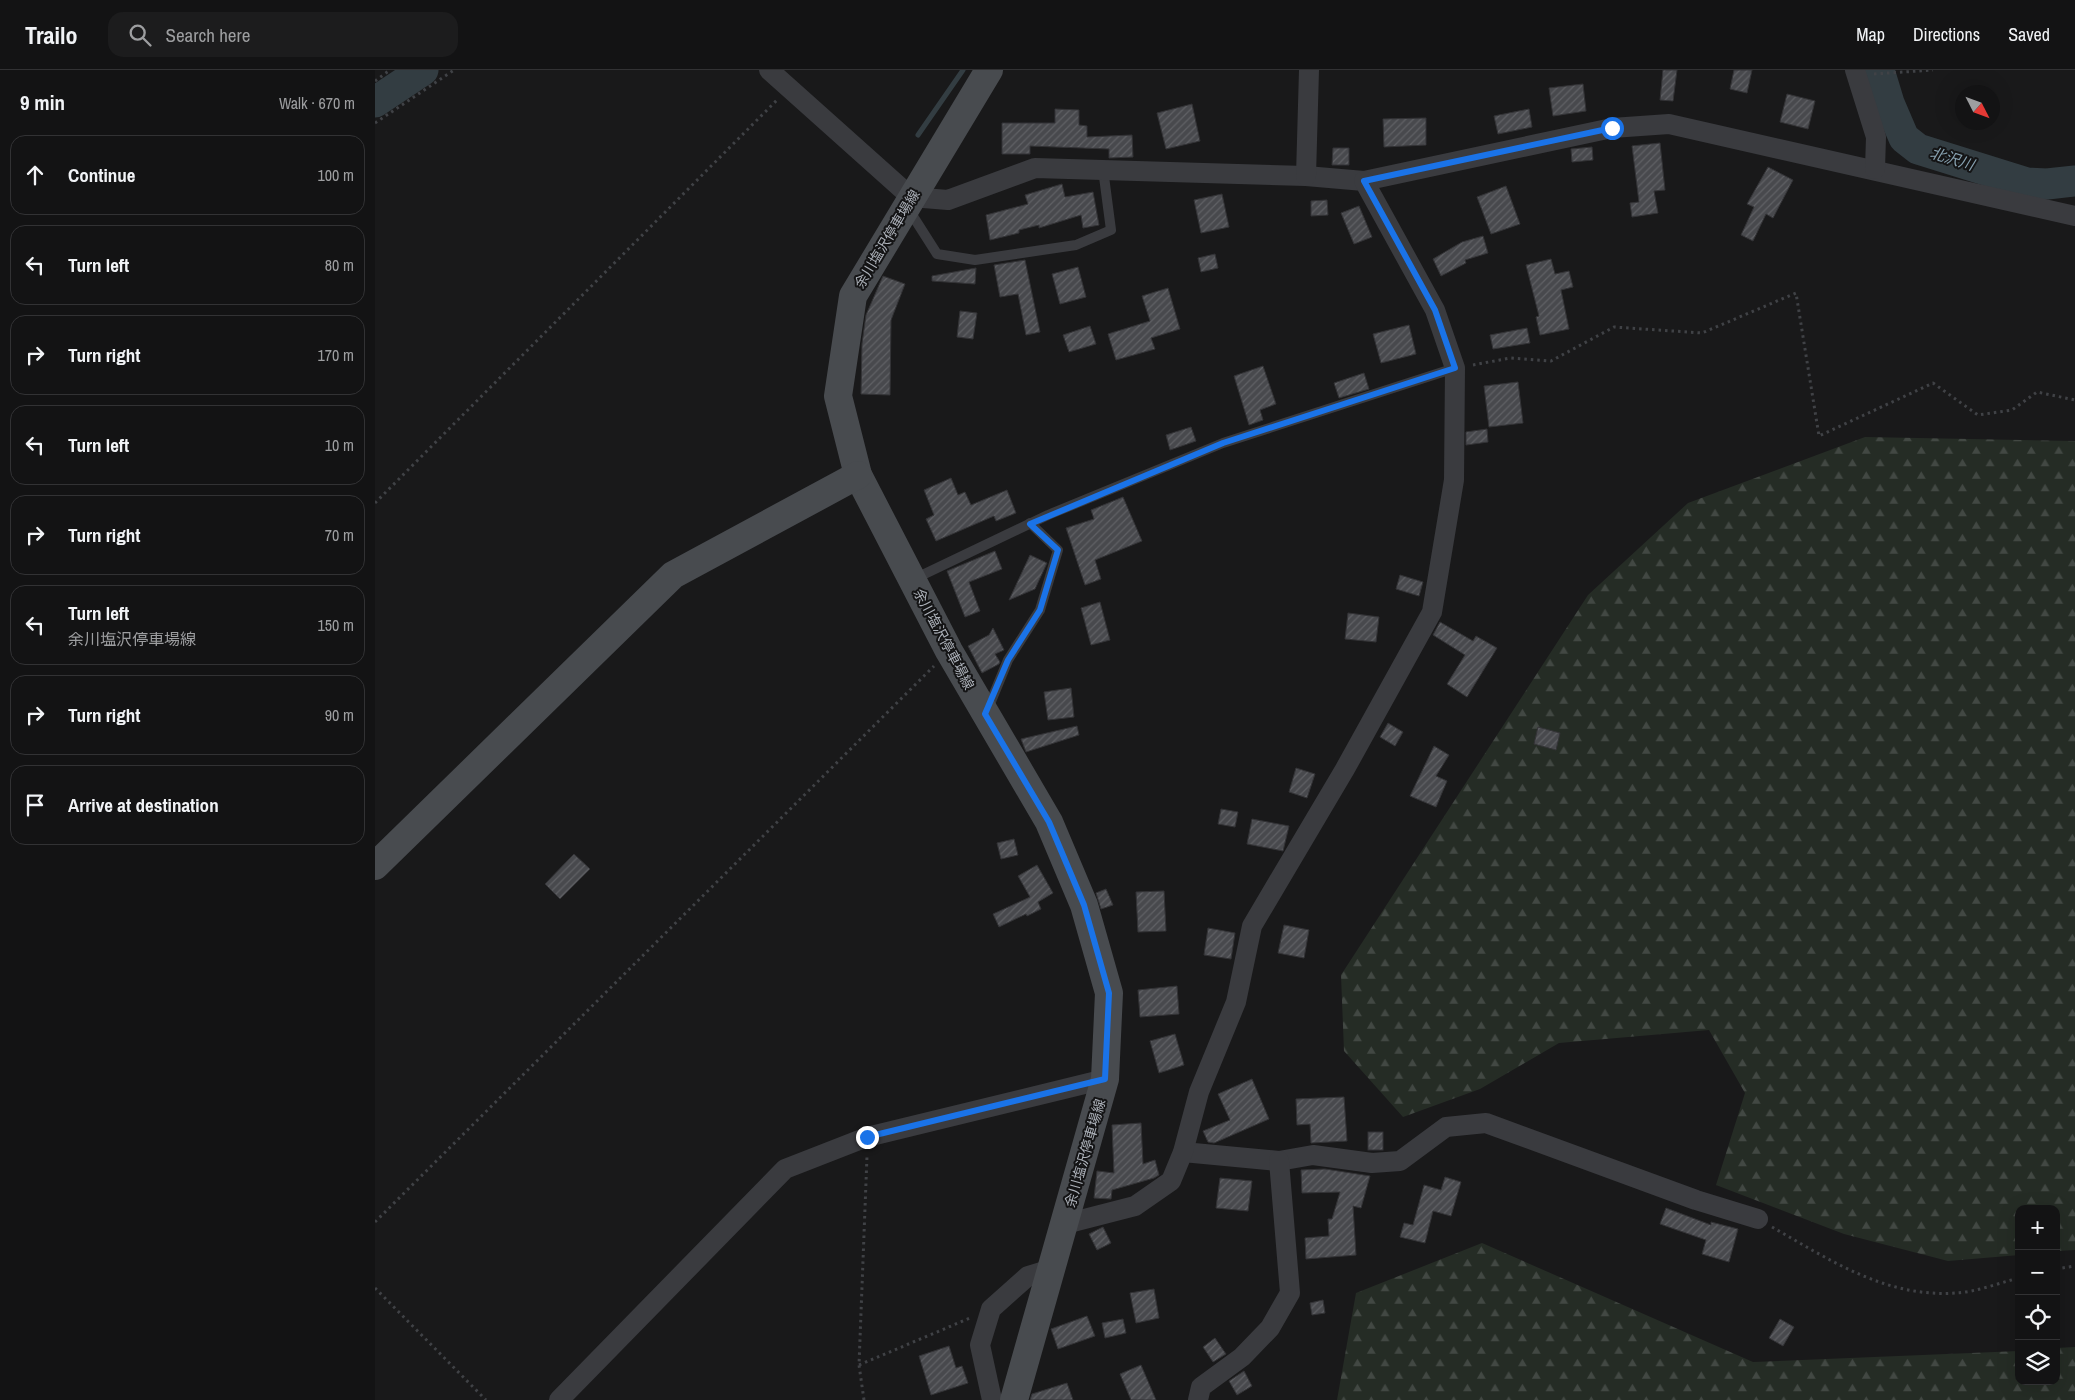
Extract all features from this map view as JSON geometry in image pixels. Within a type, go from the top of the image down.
[{"type":"main road","name":"余川塩沢停車場線","points":[[989,70],[853,296],[838,396],[858,475],[949,651],[1049,822],[1084,905],[1109,993],[1105,1079],[1014,1400]]},
{"type":"main road","points":[[375,866],[673,575],[858,475]]},
{"type":"street","points":[[769,70],[909,201],[948,200],[1035,168],[1306,176],[1364,181],[1612,128],[1669,124],[2075,216]]},
{"type":"street","points":[[1306,176],[1309,70]]},
{"type":"street","points":[[1856,73],[1876,137],[1875,170]]},
{"type":"street","points":[[1065,1224],[1135,1206],[1171,1181],[1183,1152],[1199,1092],[1235,1002],[1253,926],[1345,769],[1432,612],[1454,480],[1455,368],[1435,310],[1364,181]]},
{"type":"street","points":[[559,1400],[785,1169],[867,1137],[1105,1079]]},
{"type":"street","points":[[1183,1152],[1279,1161],[1313,1155],[1372,1163],[1400,1161],[1445,1127],[1486,1123],[1696,1200],[1758,1219]]},
{"type":"street","points":[[1198,1400],[1201,1388],[1241,1357],[1270,1328],[1290,1293],[1279,1161]]},
{"type":"street","points":[[992,1400],[980,1345],[991,1309],[1028,1276],[1051,1270]]},
{"type":"lane","points":[[909,201],[937,254],[975,260],[1076,245],[1111,230],[1103,169]]},
{"type":"lane","points":[[912,580],[1030,524],[1223,443],[1455,368]]},
{"type":"lane","points":[[985,714],[1008,660],[1040,610],[1058,550],[1030,524]]},
{"type":"path","points":[[375,81],[391,70]]},
{"type":"path","points":[[375,123],[454,70]]},
{"type":"path","points":[[1856,73],[1933,70]]},
{"type":"path","points":[[375,504],[789,88]]},
{"type":"path","points":[[1455,368],[1510,358],[1551,362],[1615,327],[1701,332],[1796,293],[1819,436],[1933,383],[1978,415],[2012,410],[2037,392],[2075,400]]},
{"type":"path","points":[[375,1222],[949,651]]},
{"type":"path","points":[[864,1400],[859,1365],[867,1137]]},
{"type":"path","points":[[1758,1219],[1861,1277],[1916,1293],[1957,1294],[2015,1279]]},
{"type":"path","points":[[2060,1269],[2075,1266]]},
{"type":"path","points":[[375,1288],[486,1400]]},
{"type":"path","points":[[859,1365],[991,1309]]},
{"type":"green space","points":[[1865,437],[2075,441],[2075,1250],[2060,1251],[2060,1205],[2015,1205],[2015,1255],[1948,1261],[1844,1234],[1716,1185],[1745,1093],[1709,1030],[1559,1043],[1480,1089],[1403,1117],[1344,1051],[1341,975],[1588,595],[1688,503]]},
{"type":"green space","points":[[1482,1243],[1753,1362],[2015,1351],[2015,1385],[2060,1385],[2060,1348],[2075,1347],[2075,1400],[1337,1400],[1356,1293]]},
{"type":"building","points":[[1663,70],[1677,70],[1673,101],[1660,100]]},
{"type":"building","points":[[1734,70],[1752,70],[1747,93],[1730,89]]},
{"type":"building","points":[[1583,84],[1586,111],[1553,116],[1549,88]]},
{"type":"building","points":[[1787,94],[1815,101],[1808,129],[1780,122]]},
{"type":"building","points":[[1192,104],[1200,141],[1166,149],[1157,113]]},
{"type":"building","points":[[1055,109],[1079,110],[1079,125],[1087,126],[1087,137],[1132,135],[1133,157],[1109,158],[1109,149],[1030,146],[1030,154],[1002,154],[1002,123],[1055,123]]},
{"type":"building","points":[[1529,109],[1532,127],[1498,134],[1494,116]]},
{"type":"building","points":[[1426,118],[1426,145],[1384,147],[1383,119]]},
{"type":"building","points":[[1660,143],[1665,190],[1654,191],[1658,213],[1632,217],[1630,203],[1639,202],[1632,146]]},
{"type":"building","points":[[1592,147],[1593,160],[1572,162],[1571,149]]},
{"type":"building","points":[[1333,148],[1349,148],[1349,165],[1332,165]]},
{"type":"building","points":[[1768,167],[1793,180],[1773,218],[1766,214],[1753,241],[1741,235],[1754,207],[1747,204]]},
{"type":"building","points":[[1062,184],[1065,197],[1093,192],[1099,225],[1083,228],[1081,215],[1039,228],[1039,225],[1019,230],[1019,233],[990,240],[986,215],[1028,204],[1025,195]]},
{"type":"building","points":[[1506,186],[1520,224],[1491,234],[1477,197]]},
{"type":"building","points":[[1222,194],[1229,227],[1201,233],[1194,200]]},
{"type":"building","points":[[1327,200],[1328,215],[1311,216],[1311,201]]},
{"type":"building","points":[[1359,206],[1372,237],[1354,244],[1341,213]]},
{"type":"building","points":[[1483,236],[1488,253],[1465,260],[1466,263],[1441,276],[1433,259],[1462,242]]},
{"type":"building","points":[[1215,254],[1218,268],[1201,272],[1198,258]]},
{"type":"building","points":[[1551,259],[1555,274],[1569,271],[1573,287],[1561,290],[1569,329],[1540,335],[1536,317],[1539,316],[1526,265]]},
{"type":"building","points":[[1025,260],[1040,332],[1026,335],[1018,294],[1000,297],[994,265]]},
{"type":"building","points":[[1078,267],[1086,297],[1060,304],[1052,274]]},
{"type":"building","points":[[976,268],[975,284],[932,281],[932,276]]},
{"type":"building","points":[[883,276],[905,284],[891,320],[890,395],[861,394],[862,344],[866,315]]},
{"type":"building","points":[[1168,288],[1180,329],[1151,338],[1155,349],[1116,360],[1108,334],[1150,321],[1142,296]]},
{"type":"building","points":[[960,311],[977,313],[973,339],[957,337]]},
{"type":"building","points":[[1409,325],[1416,354],[1381,363],[1373,334]]},
{"type":"building","points":[[1090,326],[1096,344],[1069,352],[1063,335]]},
{"type":"building","points":[[1527,328],[1530,343],[1493,349],[1490,335]]},
{"type":"building","points":[[1263,366],[1276,404],[1260,410],[1263,420],[1249,425],[1234,376]]},
{"type":"building","points":[[1364,373],[1369,389],[1339,398],[1334,383]]},
{"type":"building","points":[[1518,382],[1523,423],[1489,427],[1484,386]]},
{"type":"building","points":[[1191,427],[1196,441],[1170,450],[1166,435]]},
{"type":"building","points":[[1487,429],[1488,442],[1466,445],[1466,432]]},
{"type":"building","points":[[951,478],[958,495],[965,492],[971,505],[1007,490],[1016,513],[996,521],[994,516],[936,541],[926,519],[934,515],[924,490]]},
{"type":"building","points":[[1123,497],[1142,541],[1095,560],[1101,579],[1085,585],[1066,528],[1094,519],[1091,510]]},
{"type":"building","points":[[995,551],[1002,569],[969,582],[980,611],[965,617],[947,571]]},
{"type":"building","points":[[1030,555],[1047,563],[1035,589],[1009,600]]},
{"type":"building","points":[[1400,575],[1423,582],[1419,596],[1396,589]]},
{"type":"building","points":[[1100,602],[1110,640],[1091,645],[1081,608]]},
{"type":"building","points":[[1348,613],[1379,617],[1376,642],[1345,639]]},
{"type":"building","points":[[1440,622],[1473,641],[1476,636],[1497,648],[1467,697],[1447,684],[1465,655],[1433,635]]},
{"type":"building","points":[[993,628],[1004,650],[995,654],[1000,662],[999,664],[982,673],[968,646],[989,635]]},
{"type":"building","points":[[1071,688],[1074,717],[1048,720],[1044,692]]},
{"type":"building","points":[[1388,723],[1403,732],[1395,746],[1380,737]]},
{"type":"building","points":[[1077,726],[1079,735],[1026,752],[1021,739]]},
{"type":"building","points":[[1538,727],[1560,733],[1556,750],[1534,744]]},
{"type":"building","points":[[1434,746],[1449,755],[1436,776],[1447,781],[1436,807],[1410,796]]},
{"type":"building","points":[[1296,768],[1315,774],[1307,798],[1289,792]]},
{"type":"building","points":[[1221,809],[1238,812],[1235,827],[1218,824]]},
{"type":"building","points":[[1252,819],[1289,826],[1283,851],[1247,844]]},
{"type":"building","points":[[1014,839],[1018,855],[1001,859],[997,843]]},
{"type":"building","points":[[574,854],[590,869],[560,899],[545,884]]},
{"type":"building","points":[[1037,865],[1053,893],[1038,902],[1041,909],[999,927],[993,914],[1030,897],[1018,876]]},
{"type":"building","points":[[1106,889],[1113,905],[1101,909],[1096,893]]},
{"type":"building","points":[[1164,891],[1166,931],[1138,932],[1136,892]]},
{"type":"building","points":[[1284,925],[1309,930],[1304,958],[1278,953]]},
{"type":"building","points":[[1208,928],[1235,933],[1231,959],[1204,955]]},
{"type":"building","points":[[1177,986],[1179,1014],[1140,1017],[1138,990]]},
{"type":"building","points":[[1175,1034],[1184,1065],[1159,1073],[1150,1041]]},
{"type":"building","points":[[1252,1079],[1269,1119],[1214,1143],[1208,1142],[1203,1131],[1230,1120],[1218,1094]]},
{"type":"building","points":[[1344,1097],[1347,1141],[1311,1143],[1310,1124],[1297,1125],[1296,1099]]},
{"type":"building","points":[[1141,1123],[1143,1164],[1155,1160],[1159,1175],[1112,1190],[1111,1199],[1094,1198],[1097,1171],[1114,1173],[1112,1125]]},
{"type":"building","points":[[1368,1132],[1383,1132],[1383,1150],[1368,1150]]},
{"type":"building","points":[[1325,1169],[1370,1176],[1361,1208],[1353,1206],[1356,1255],[1306,1259],[1305,1238],[1329,1236],[1328,1219],[1332,1219],[1340,1192],[1302,1193],[1301,1170]]},
{"type":"building","points":[[1445,1177],[1461,1182],[1451,1216],[1433,1211],[1425,1243],[1400,1237],[1404,1223],[1413,1225],[1424,1185],[1441,1190]]},
{"type":"building","points":[[1220,1178],[1252,1181],[1248,1211],[1216,1208]]},
{"type":"building","points":[[1666,1208],[1711,1225],[1711,1222],[1738,1229],[1729,1262],[1702,1254],[1706,1240],[1660,1224]]},
{"type":"building","points":[[1103,1227],[1111,1243],[1097,1250],[1089,1234]]},
{"type":"building","points":[[1154,1289],[1159,1318],[1136,1323],[1130,1293]]},
{"type":"building","points":[[1323,1300],[1325,1313],[1312,1315],[1310,1303]]},
{"type":"building","points":[[1087,1316],[1095,1336],[1058,1349],[1051,1329]]},
{"type":"building","points":[[1123,1319],[1126,1333],[1105,1338],[1102,1323]]},
{"type":"building","points":[[1780,1319],[1794,1327],[1783,1346],[1769,1338]]},
{"type":"building","points":[[1215,1338],[1226,1354],[1213,1362],[1203,1347]]},
{"type":"building","points":[[949,1346],[956,1368],[962,1366],[968,1383],[931,1395],[919,1356]]},
{"type":"building","points":[[1141,1365],[1156,1400],[1131,1400],[1120,1374]]},
{"type":"building","points":[[1244,1371],[1252,1386],[1237,1395],[1229,1381]]},
{"type":"building","points":[[1067,1383],[1073,1400],[1030,1400],[1032,1394]]},
{"type":"waterway","name":"北沢川","points":[[375,102],[423,70]]},
{"type":"waterway","points":[[918,135],[963,70]]},
{"type":"waterway","name":"北沢川","points":[[1879,70],[1889,103],[1904,138],[1918,149],[2027,183],[2047,184],[2075,181]]},
{"type":"route","points":[[867,1137],[1105,1079],[1109,993],[1084,905],[1049,822],[985,714],[1008,660],[1040,610],[1058,550],[1030,524],[1223,443],[1455,368],[1435,310],[1364,181],[1612,128]]}]
